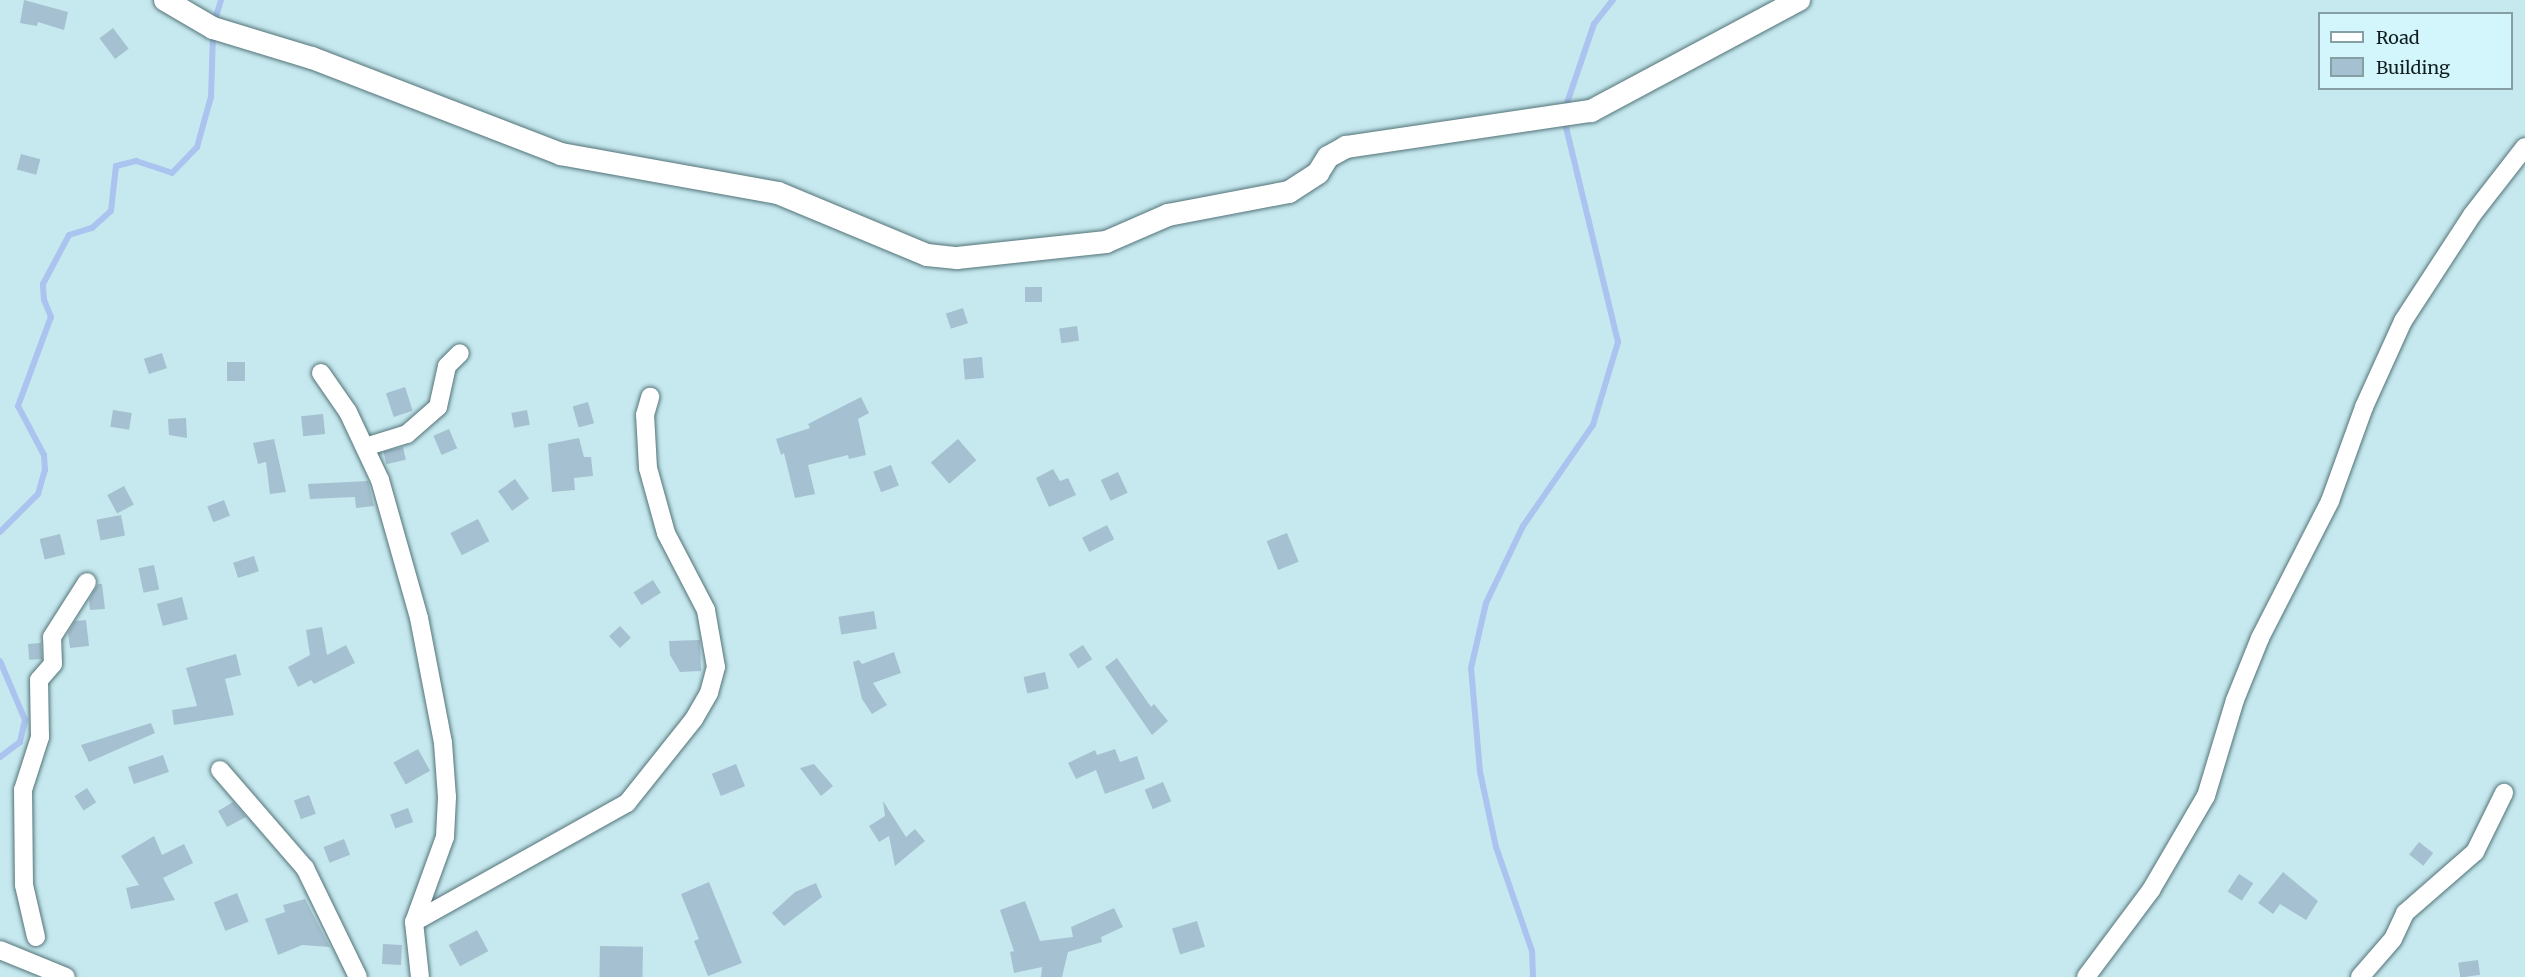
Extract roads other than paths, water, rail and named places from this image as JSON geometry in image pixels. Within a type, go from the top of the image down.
[{"type":"street","points":[[165,0],[213,28],[312,58],[561,154],[778,193],[927,255],[957,258],[1106,242],[1168,215],[1289,192],[1318,173],[1328,157],[1346,147],[1591,111],[1799,0]]},
{"type":"street","points":[[2086,977],[2151,890],[2206,796],[2235,700],[2260,638],[2330,501],[2364,407],[2403,321],[2472,215],[2525,147]]},
{"type":"street","points":[[364,447],[407,434],[438,407],[447,366],[460,352]]},
{"type":"street","points":[[321,373],[348,412],[380,480],[419,618],[443,742],[447,797],[445,837],[414,921],[420,977]]},
{"type":"street","points":[[414,921],[627,803],[694,719],[709,693],[716,667],[706,610],[666,533],[648,468],[645,415],[650,397]]},
{"type":"street","points":[[36,937],[24,885],[22,790],[40,737],[39,680],[53,664],[52,637],[87,582]]},
{"type":"street","points":[[220,770],[305,868],[358,977]]},
{"type":"street","points":[[2360,977],[2393,939],[2405,914],[2475,852],[2504,793]]},
{"type":"street","points":[[0,950],[66,977]]},
{"type":"waterway","points":[[214,23],[221,0]]},
{"type":"waterway","points":[[1565,109],[1594,24],[1613,0]]},
{"type":"waterway","points":[[0,532],[38,494],[45,470],[44,455],[18,406],[51,317],[44,300],[43,284],[69,235],[92,228],[111,211],[116,166],[136,161],[172,173],[197,147],[211,97],[213,33]]},
{"type":"waterway","points":[[1533,977],[1532,951],[1496,847],[1480,772],[1471,668],[1486,603],[1523,526],[1593,425],[1618,342],[1564,119]]},
{"type":"waterway","points":[[0,661],[25,720],[20,742],[0,757]]}]
